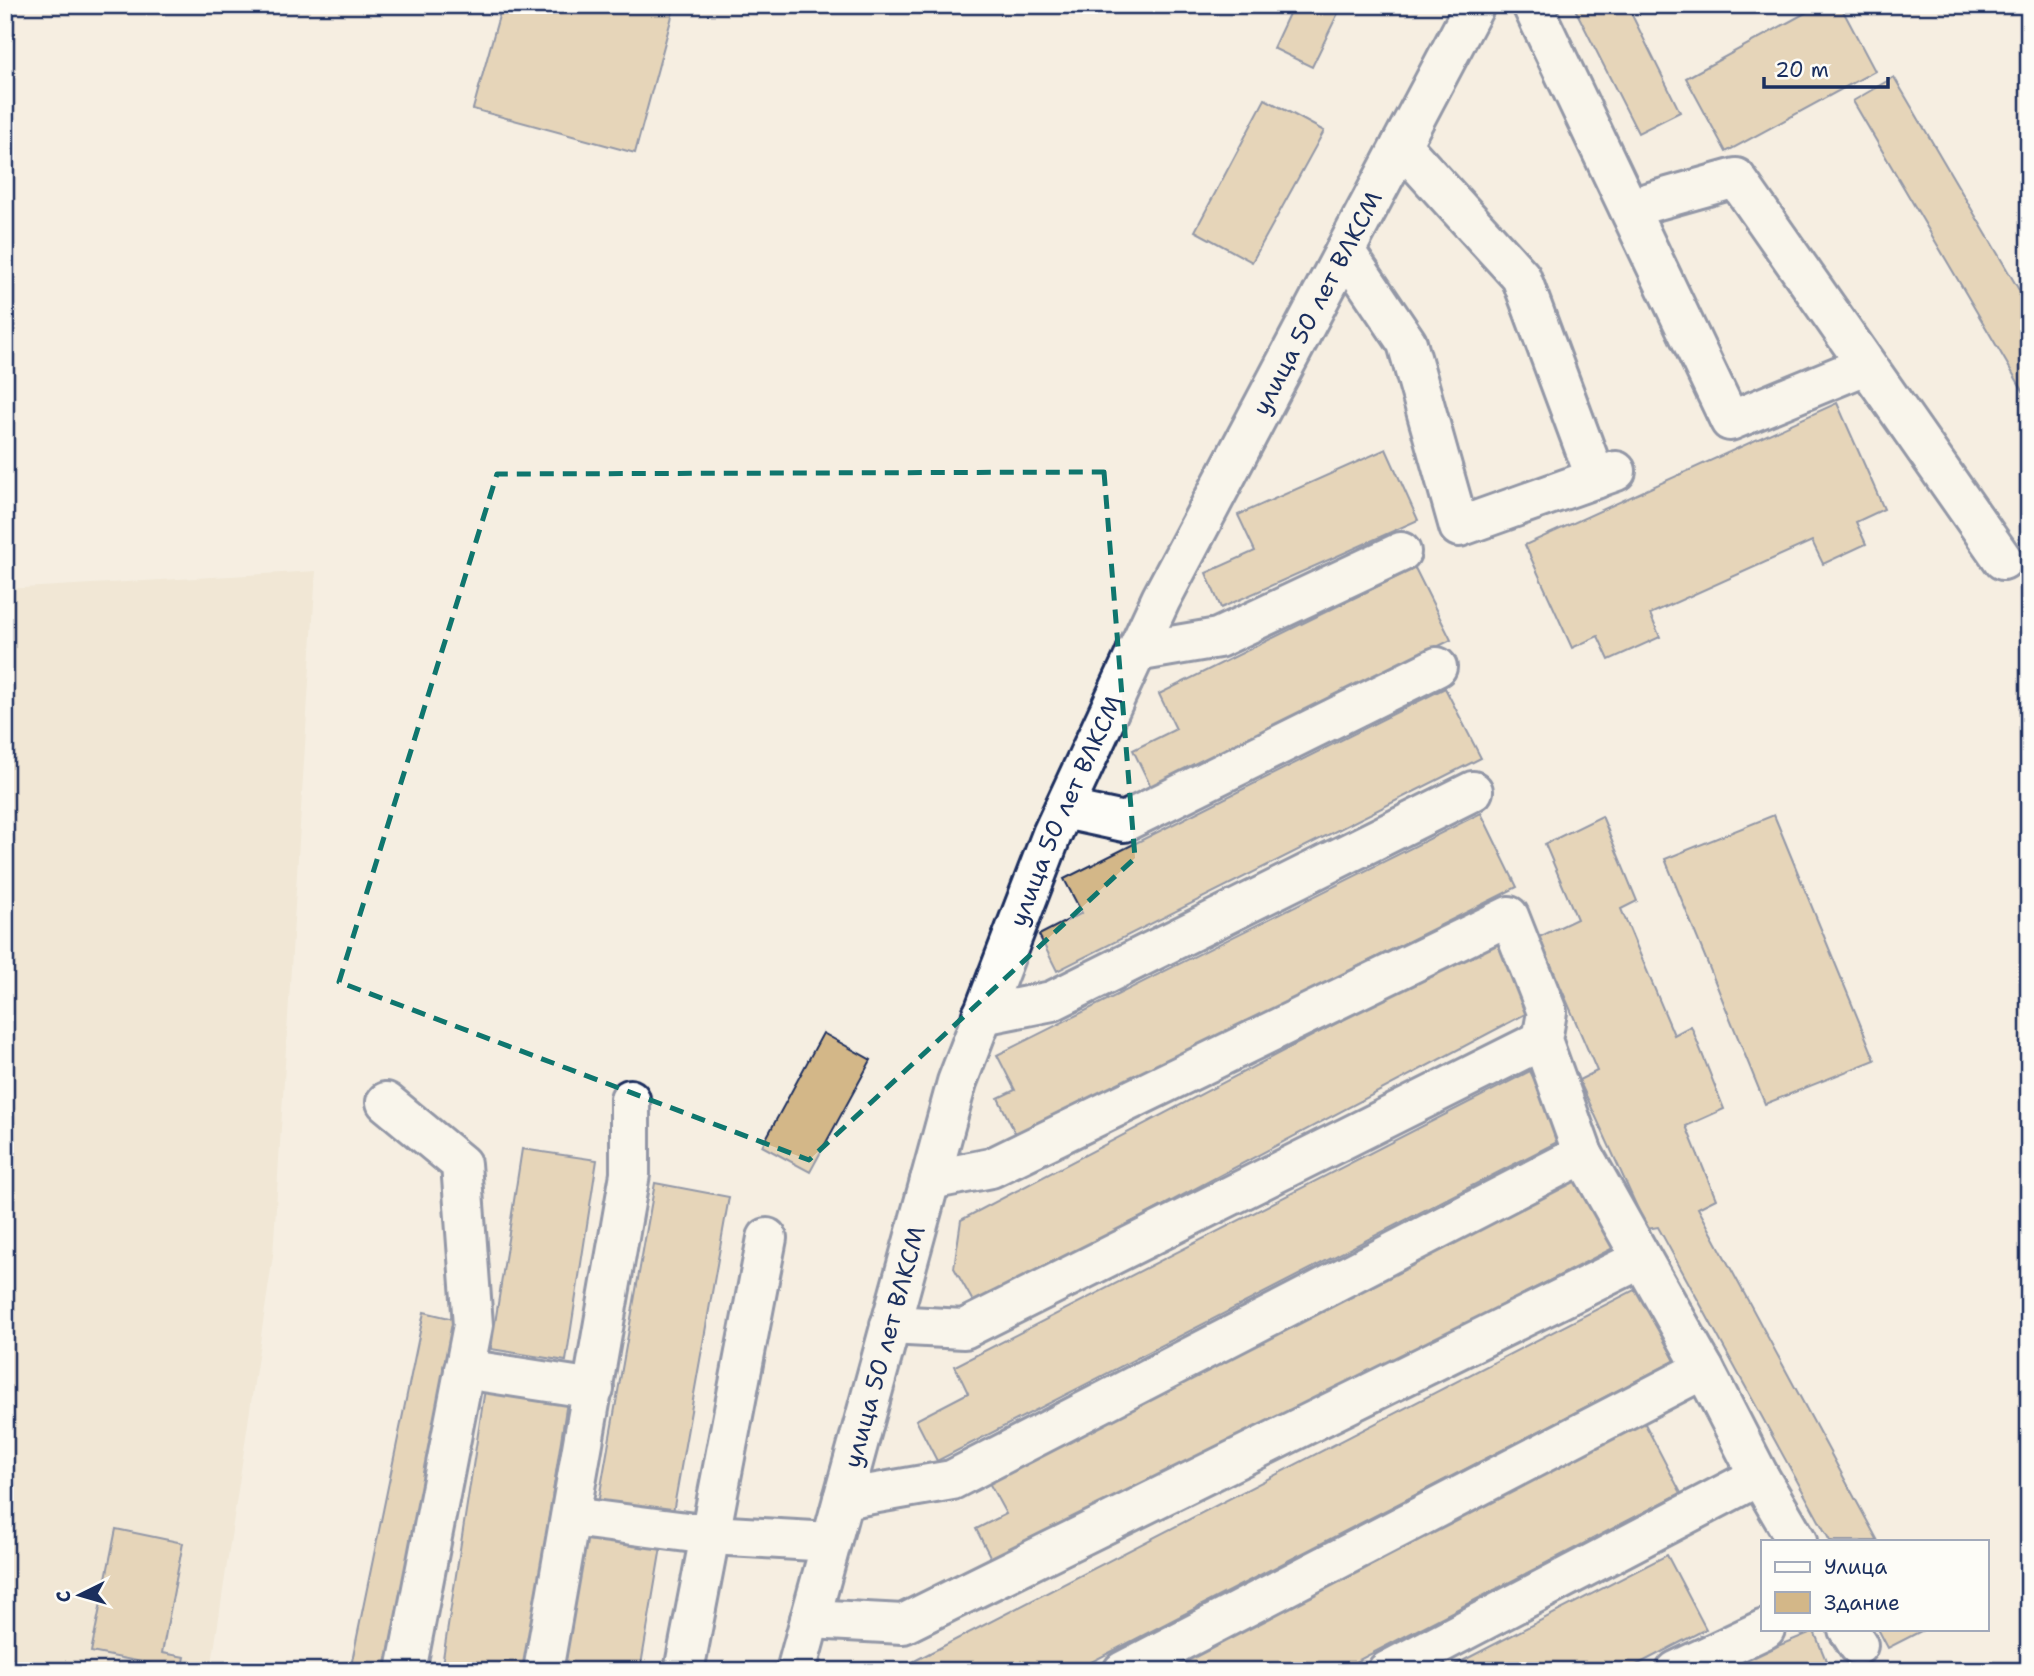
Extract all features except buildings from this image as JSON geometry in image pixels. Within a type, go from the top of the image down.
[{"type":"street","name":"улица 50 лет ВЛКСМ","points":[[796,1671],[957,1082],[1052,834],[1161,598],[1475,5]]},
{"type":"street","points":[[1532,5],[1730,421],[1866,365]]},
{"type":"street","points":[[1345,251],[1407,343],[1459,527],[1606,475],[1521,277],[1401,145]]},
{"type":"street","points":[[1629,208],[1735,178],[2003,560]]},
{"type":"street","points":[[1136,652],[1218,638],[1401,552]]},
{"type":"street","points":[[1064,809],[1124,822],[1437,667]]},
{"type":"street","points":[[982,1015],[1052,1001],[1473,790]]},
{"type":"street","points":[[930,1180],[990,1168],[1509,916],[1547,1012],[1542,1040],[1583,1154],[1796,1540]]},
{"type":"street","points":[[890,1325],[964,1329],[1542,1040]]},
{"type":"street","points":[[543,1671],[630,1174],[630,1099]]},
{"type":"street","points":[[386,1102],[461,1164],[473,1325],[406,1671]]},
{"type":"street","points":[[843,1499],[952,1480],[1583,1154]]},
{"type":"street","points":[[684,1671],[767,1238]]},
{"type":"street","points":[[810,1619],[903,1624],[1641,1259]]},
{"type":"street","points":[[464,1369],[594,1389]]},
{"type":"street","points":[[1123,1671],[1704,1369]]},
{"type":"street","points":[[1387,1671],[1759,1476]]},
{"type":"street","points":[[571,1517],[710,1535],[831,1542]]},
{"type":"street","points":[[1676,1671],[1763,1630]]},
{"type":"highlighted area","points":[[1104,472],[1135,858],[809,1160],[339,982],[497,474]]},
{"type":"shaded area","points":[[316,571],[273,1256],[211,1671],[5,1671],[5,589]]}]
